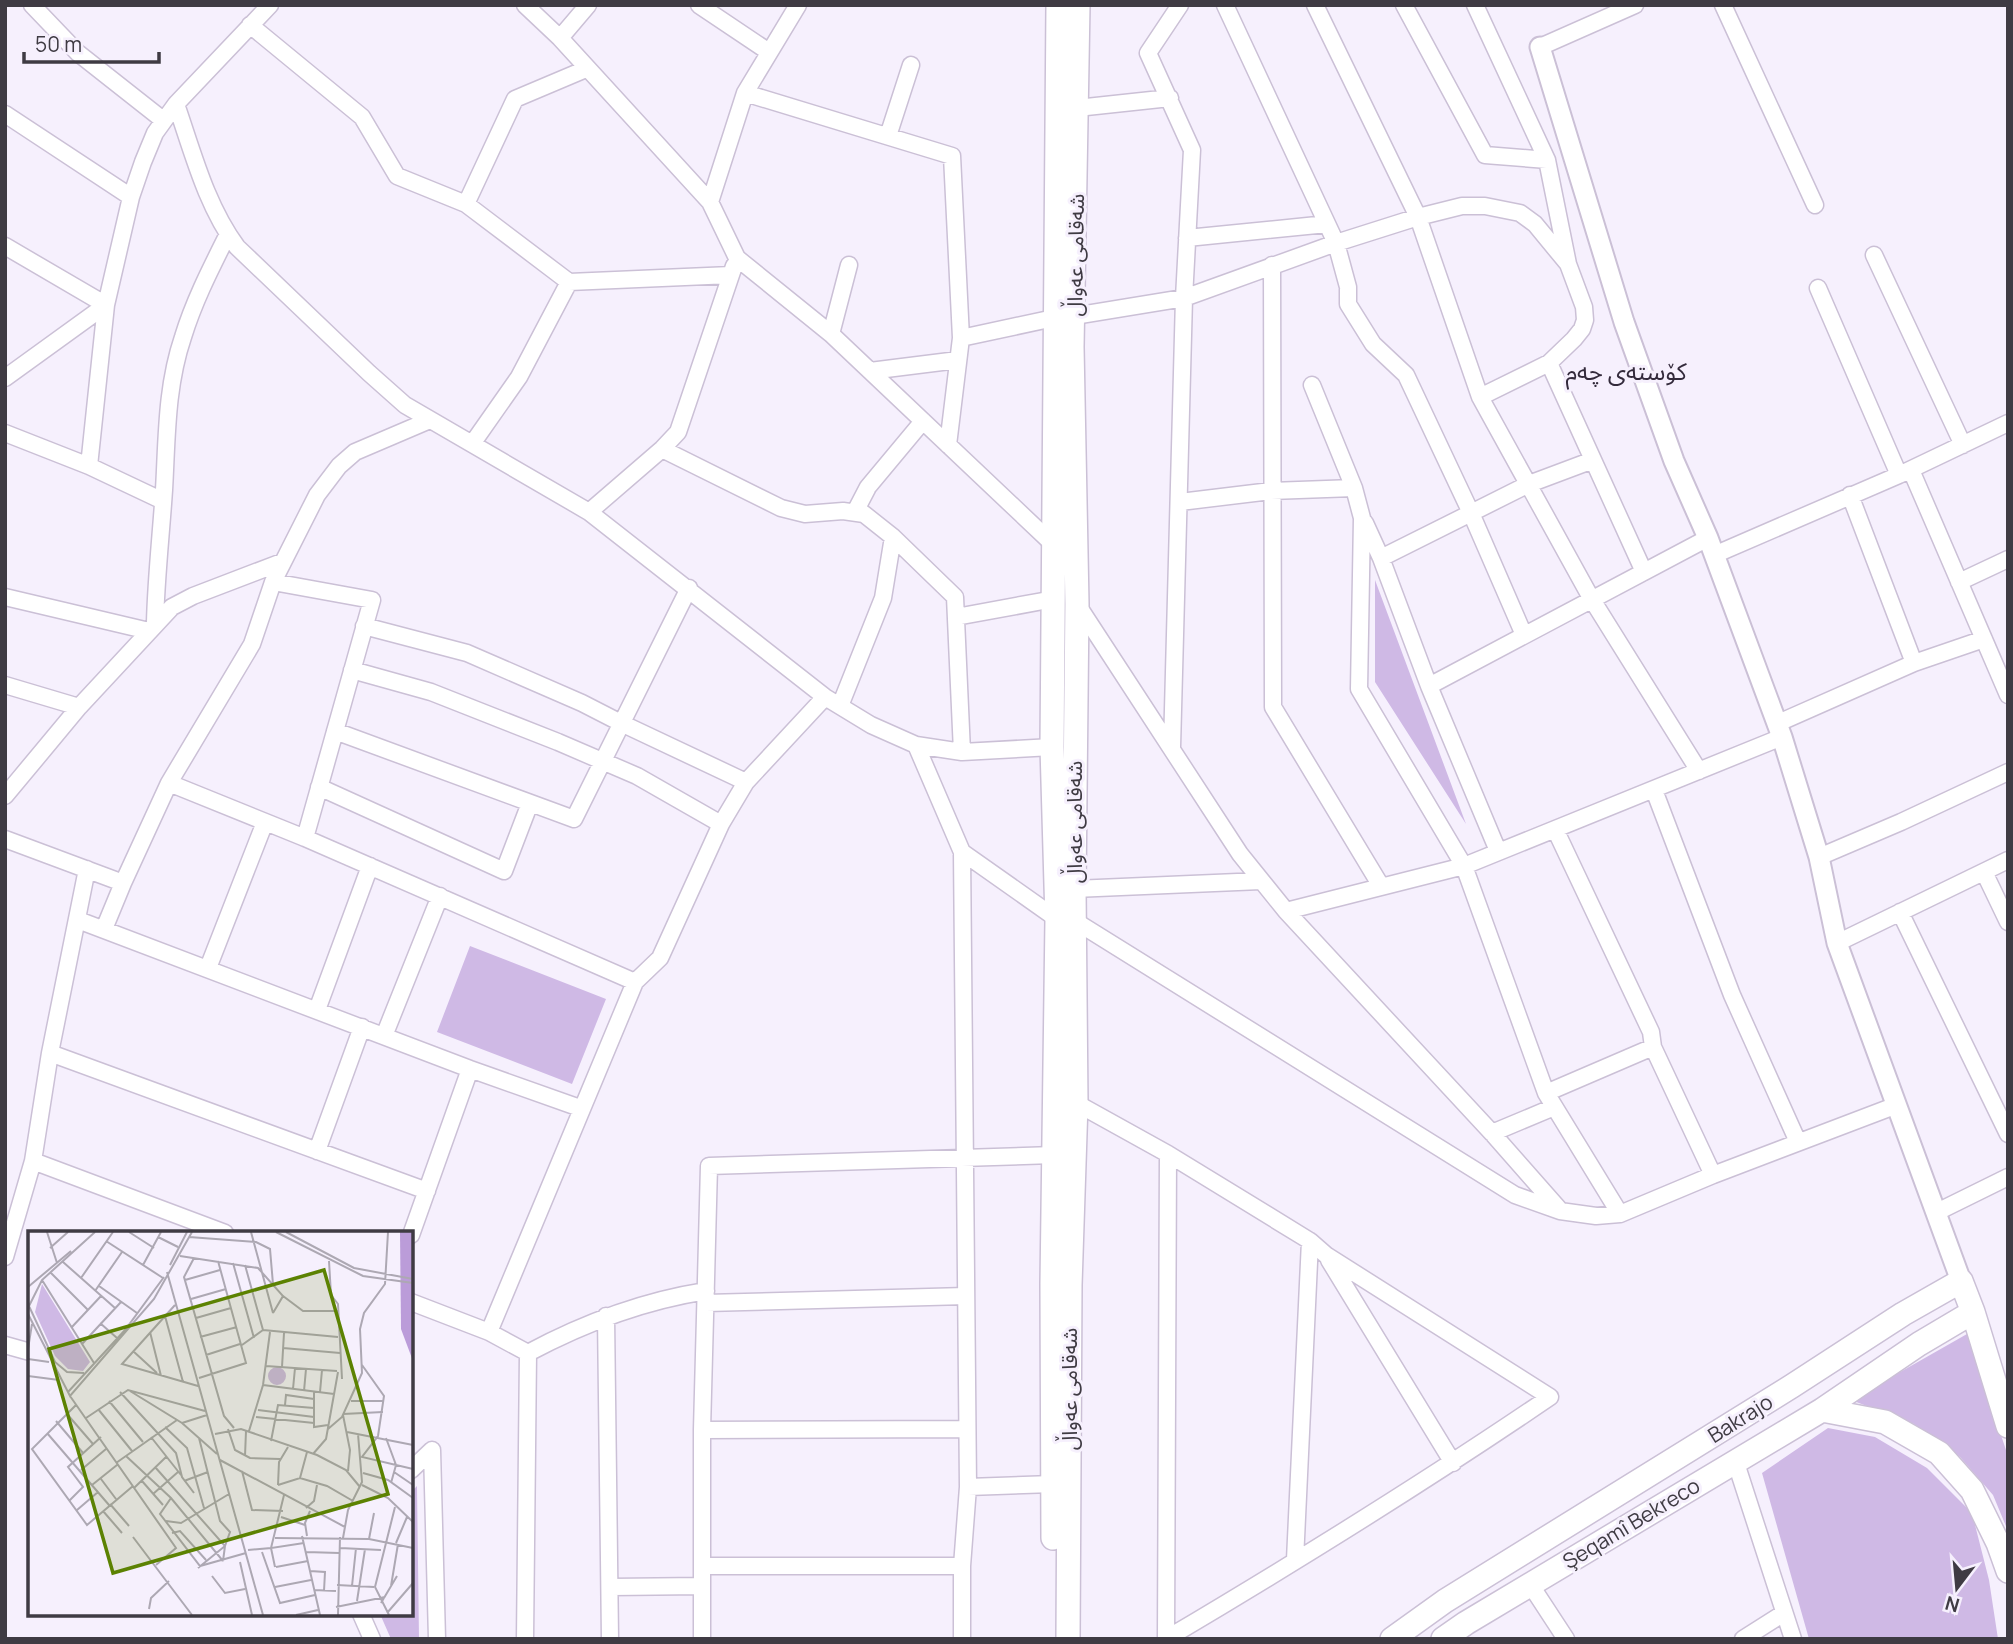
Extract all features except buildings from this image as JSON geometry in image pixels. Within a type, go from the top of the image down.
[{"type":"main road","name":"شەقامی عەواڵ","points":[[1053,1639],[1054,1155],[1066,920],[1074,889],[1077,604],[1072,347],[1064,317],[1058,5]]},
{"type":"main road","name":"شەقامی عەواڵ","points":[[1068,1639],[1070,1285],[1076,1103],[1066,920],[1052,747],[1055,546],[1064,317],[1077,108],[1078,5]]},
{"type":"main road","points":[[1961,1281],[2007,1417]]},
{"type":"main road","name":"Bakrajo","points":[[1392,1639],[1445,1601],[1903,1314],[1961,1281]]},
{"type":"main road","name":"Şeqamî Bekreco","points":[[1443,1639],[1466,1622],[1822,1410],[1919,1344],[1973,1312]]},
{"type":"main road","points":[[1903,1314],[1919,1344]]},
{"type":"main road","points":[[1822,1410],[1885,1422],[1939,1453],[1972,1490],[1998,1543],[2008,1571]]},
{"type":"street","points":[[32,5],[78,53],[163,120]]},
{"type":"street","points":[[89,466],[106,305],[131,197],[143,162],[163,120],[270,5]]},
{"type":"street","points":[[525,5],[560,38],[710,202],[737,258],[831,334],[1055,546],[1075,561]]},
{"type":"street","points":[[560,38],[588,5]]},
{"type":"street","points":[[699,5],[769,52]]},
{"type":"street","points":[[710,202],[745,93],[798,5]]},
{"type":"street","points":[[1172,747],[1184,298],[1192,149],[1148,53],[1180,5]]},
{"type":"street","points":[[1225,5],[1336,243],[1348,286],[1348,304],[1373,344],[1406,375],[1471,513],[1524,635]]},
{"type":"street","points":[[1315,5],[1418,217],[1480,397],[1591,598],[1699,771]]},
{"type":"street","points":[[1404,5],[1485,155],[1547,160]]},
{"type":"street","points":[[1475,5],[1547,160],[1568,264],[1584,307],[1585,320],[1574,340],[1549,363],[1480,397]]},
{"type":"street","points":[[1634,5],[1540,47],[1624,321],[1674,461],[1711,547],[1779,731],[1819,857],[1837,943],[1961,1281]]},
{"type":"street","points":[[1723,5],[1815,205]]},
{"type":"street","points":[[250,25],[362,117],[397,176],[466,204],[569,282],[731,275]]},
{"type":"street","points":[[888,135],[911,65]]},
{"type":"street","points":[[466,204],[515,99],[586,69]]},
{"type":"street","points":[[745,93],[952,156],[961,338],[948,445]]},
{"type":"street","points":[[1077,108],[1170,98]]},
{"type":"street","points":[[176,104],[208,196],[228,234],[248,258],[405,405],[589,512],[825,697],[872,725],[916,745],[962,752],[1052,747]]},
{"type":"street","points":[[5,114],[131,197]]},
{"type":"street","points":[[961,338],[1064,317],[1184,298],[1336,243],[1462,206],[1507,208],[1520,213],[1535,223],[1568,264]]},
{"type":"street","points":[[1187,238],[1327,224]]},
{"type":"street","points":[[152,627],[163,501],[167,408],[174,371],[196,299],[228,234]]},
{"type":"street","points":[[5,246],[106,305]]},
{"type":"street","points":[[1874,255],[1963,445]]},
{"type":"street","points":[[589,512],[678,432],[737,258]]},
{"type":"street","points":[[831,334],[849,265]]},
{"type":"street","points":[[1272,265],[1273,708],[1381,886]]},
{"type":"street","points":[[472,444],[519,377],[569,282]]},
{"type":"street","points":[[1818,288],[1959,582],[2008,695]]},
{"type":"street","points":[[5,378],[106,305]]},
{"type":"street","points":[[870,371],[958,360]]},
{"type":"street","points":[[1549,363],[1644,572]]},
{"type":"street","points":[[1312,385],[1429,686],[1498,851]]},
{"type":"street","points":[[104,929],[169,783],[252,644],[273,582],[317,495],[355,452],[430,420]]},
{"type":"street","points":[[855,512],[868,487],[923,421]]},
{"type":"street","points":[[1429,686],[1644,572],[1850,495],[2008,423]]},
{"type":"street","points":[[5,433],[89,466],[163,501]]},
{"type":"street","points":[[662,449],[781,508],[805,514],[855,512],[873,519],[954,597],[962,752]]},
{"type":"street","points":[[1381,558],[1529,484],[1593,460]]},
{"type":"street","points":[[1180,502],[1271,491],[1354,488]]},
{"type":"street","points":[[1850,495],[1914,663]]},
{"type":"street","points":[[1362,518],[1359,689],[1464,866],[1550,1100],[1620,1214]]},
{"type":"street","points":[[840,706],[883,598],[893,537]]},
{"type":"street","points":[[1959,582],[2008,559]]},
{"type":"street","points":[[5,796],[152,627],[183,600],[282,562]]},
{"type":"street","points":[[273,582],[372,600],[305,838]]},
{"type":"street","points":[[335,731],[574,819],[689,588]]},
{"type":"street","points":[[5,597],[152,627]]},
{"type":"street","points":[[956,617],[1054,600]]},
{"type":"street","points":[[1077,604],[1240,854],[1261,881],[1560,1211]]},
{"type":"street","points":[[364,626],[467,653],[582,703],[746,782]]},
{"type":"street","points":[[1286,911],[1464,866],[1699,771],[1914,663],[1984,639]]},
{"type":"street","points":[[352,670],[430,692],[558,741],[637,776],[721,824]]},
{"type":"street","points":[[5,685],[79,708]]},
{"type":"street","points":[[489,1332],[580,1108],[635,982],[660,958],[721,824],[746,782],[825,697]]},
{"type":"street","points":[[916,745],[962,852],[968,1487],[962,1566],[962,1639]]},
{"type":"street","points":[[1819,857],[2008,772]]},
{"type":"street","points":[[169,783],[305,838],[635,982]]},
{"type":"street","points":[[319,787],[503,872],[530,803]]},
{"type":"street","points":[[1654,790],[1731,995],[1798,1142]]},
{"type":"street","points":[[208,968],[265,822]]},
{"type":"street","points":[[1555,829],[1651,1032],[1653,1046],[1713,1175]]},
{"type":"street","points":[[5,839],[123,883]]},
{"type":"street","points":[[962,852],[1066,920],[1198,995],[1515,1195],[1560,1211],[1596,1216],[1620,1214],[1713,1175],[1897,1105]]},
{"type":"street","points":[[1837,943],[2008,860]]},
{"type":"street","points":[[317,1010],[370,866]]},
{"type":"street","points":[[5,1257],[33,1161],[50,1053],[87,869]]},
{"type":"street","points":[[1984,872],[2008,922]]},
{"type":"street","points":[[1074,889],[1261,881]]},
{"type":"street","points":[[384,1036],[440,896]]},
{"type":"street","points":[[1900,912],[2008,1134]]},
{"type":"street","points":[[78,920],[580,1108]]},
{"type":"street","points":[[317,1151],[362,1027]]},
{"type":"street","points":[[1492,1133],[1653,1046]]},
{"type":"street","points":[[50,1053],[427,1191]]},
{"type":"street","points":[[412,1231],[470,1069]]},
{"type":"street","points":[[1076,1103],[1168,1154],[1310,1241],[1326,1255],[1550,1397],[1453,1463],[1166,1639],[1168,1154]]},
{"type":"street","points":[[702,1639],[702,1430],[709,1166],[1054,1155]]},
{"type":"street","points":[[33,1161],[220,1231]]},
{"type":"street","points":[[1937,1212],[2008,1177]]},
{"type":"street","points":[[1295,1560],[1310,1241]]},
{"type":"street","points":[[1326,1255],[1453,1463]]},
{"type":"street","points":[[528,1353],[606,1316],[672,1297],[966,1296]]},
{"type":"street","points":[[413,1303],[489,1332],[528,1353]]},
{"type":"street","points":[[606,1316],[610,1639]]},
{"type":"street","points":[[5,1345],[28,1351]]},
{"type":"street","points":[[525,1639],[528,1353]]},
{"type":"street","points":[[702,1430],[967,1429]]},
{"type":"street","points":[[413,1468],[432,1450],[437,1639]]},
{"type":"street","points":[[1735,1460],[1793,1639]]},
{"type":"street","points":[[968,1487],[1053,1484]]},
{"type":"street","points":[[702,1566],[962,1566]]},
{"type":"street","points":[[1530,1584],[1566,1639]]},
{"type":"street","points":[[611,1587],[702,1586]]},
{"type":"street","points":[[1743,1639],[1784,1613]]},
{"type":"street","points":[[362,1616],[372,1639]]},
{"type":"shaded area","points":[[1375,580],[1466,824],[1375,682]]},
{"type":"shaded area","points":[[470,946],[606,999],[572,1084],[437,1032]]},
{"type":"shaded area","points":[[1967,1334],[2008,1456],[2008,1531],[1993,1495],[1960,1457],[1914,1424],[1851,1400]]},
{"type":"shaded area","points":[[1828,1428],[1875,1437],[1927,1468],[1972,1513],[1989,1580],[1998,1639],[1809,1639],[1762,1473]]},
{"type":"shaded area","points":[[417,1486],[419,1639],[391,1639],[381,1616],[413,1616],[413,1490]]},
{"type":"district","name":"کۆستەی چەم","points":[[1626,370]]}]
